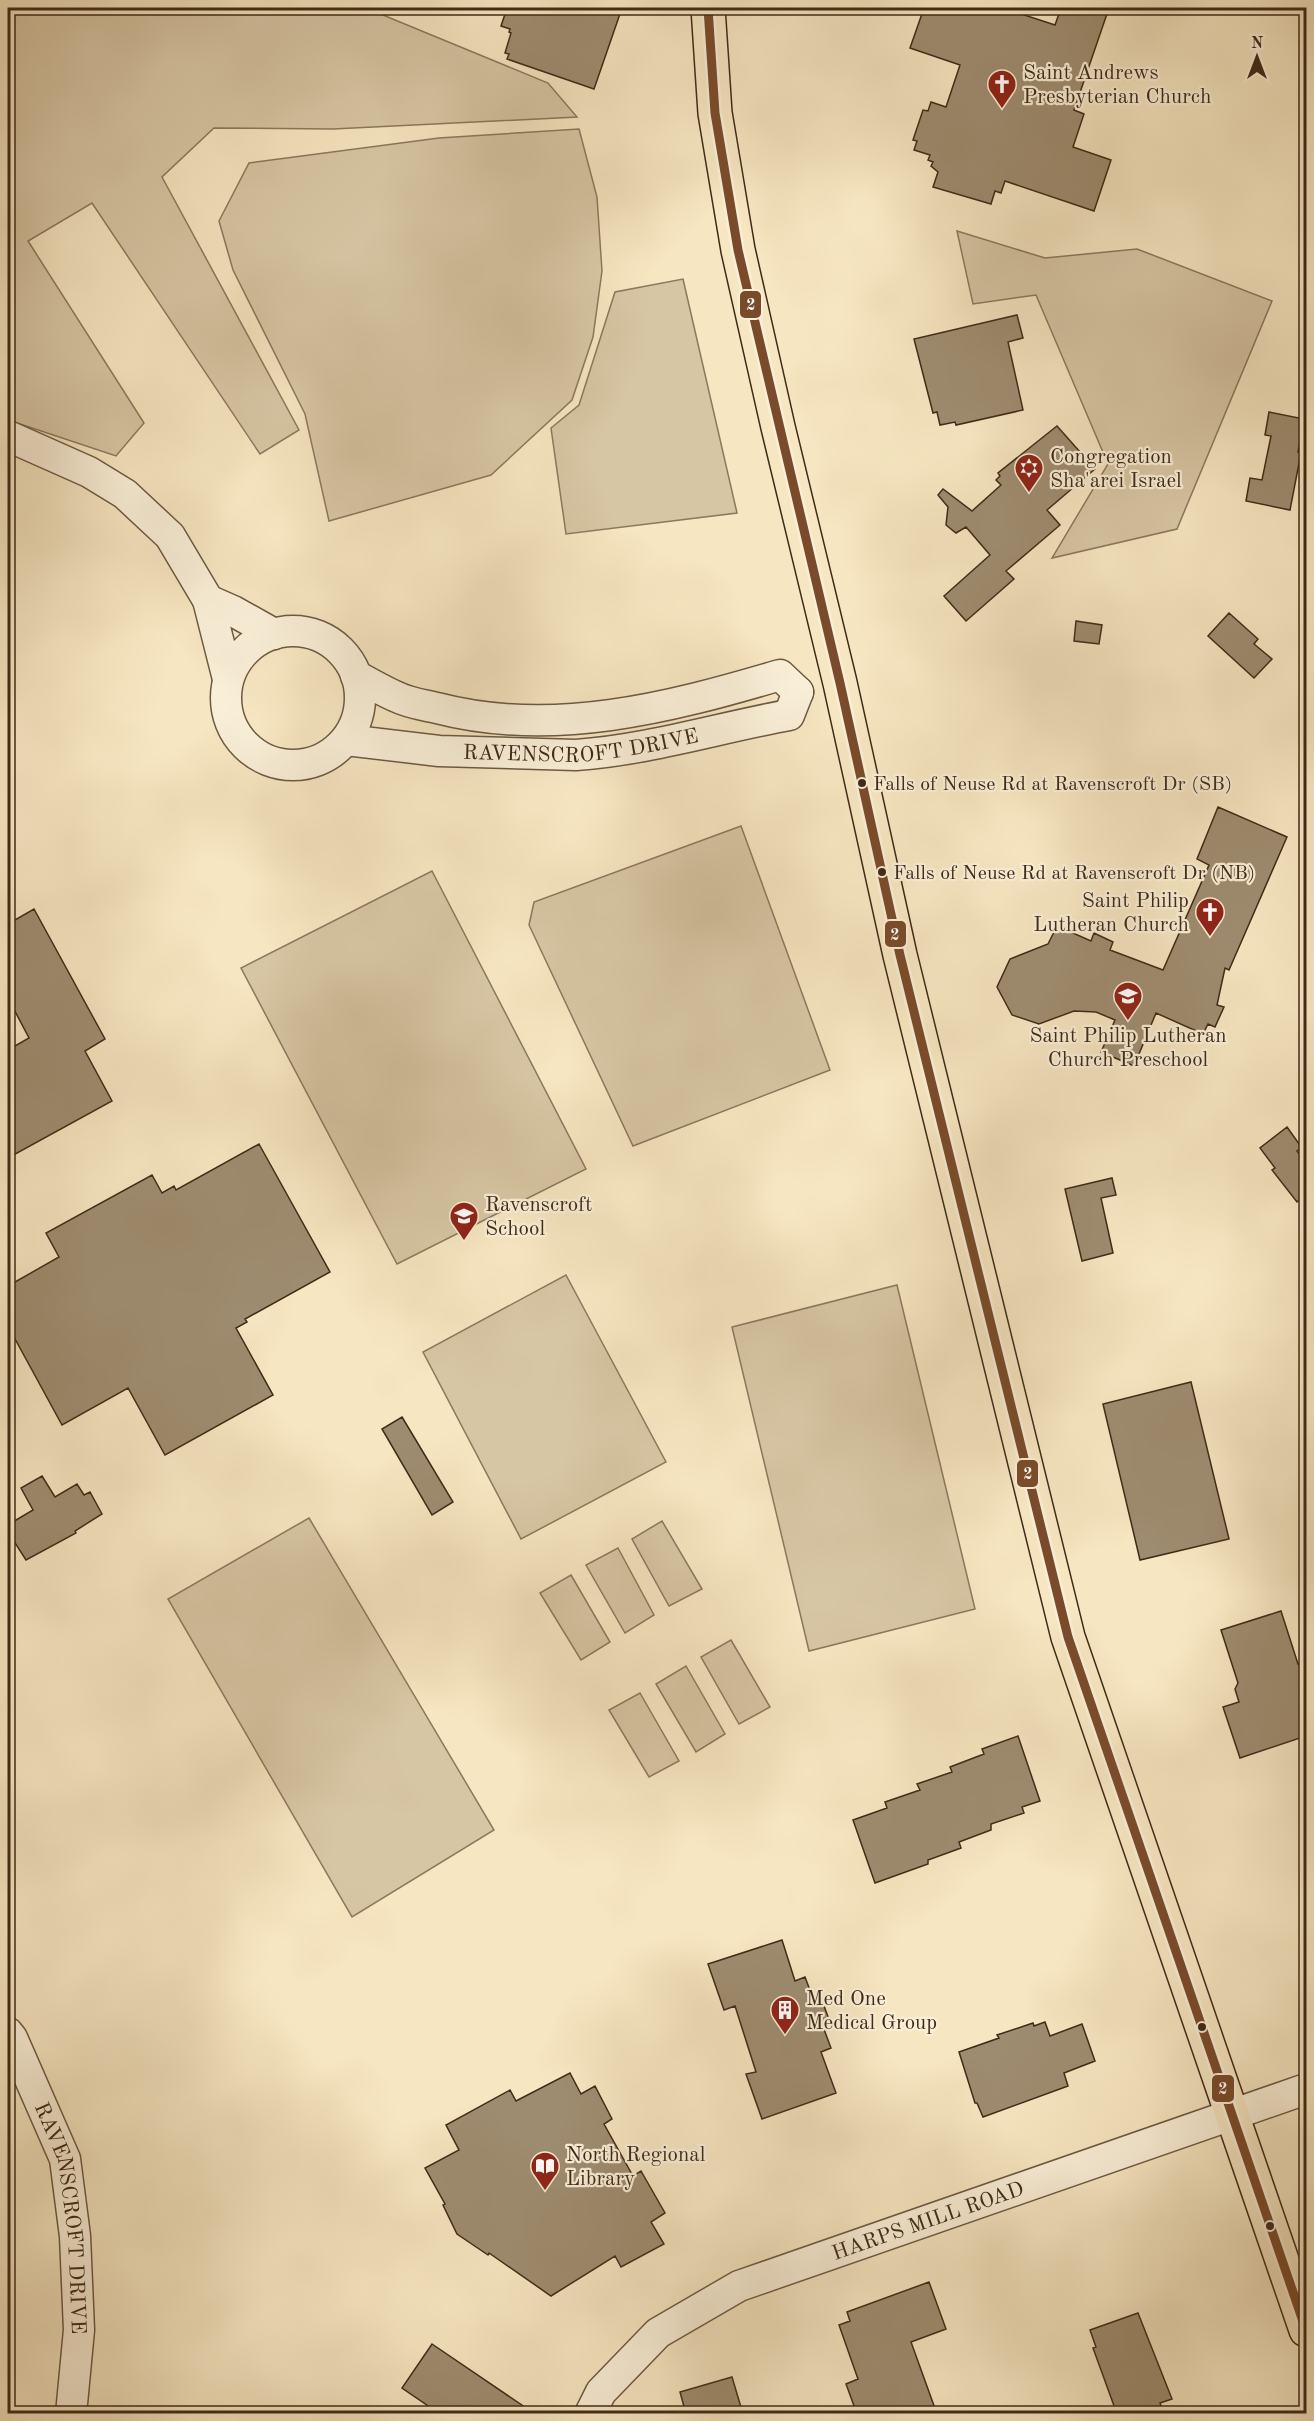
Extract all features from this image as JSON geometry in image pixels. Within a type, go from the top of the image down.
[{"type":"main road","points":[[708,8],[715,113],[738,250],[780,439],[840,683],[900,955],[1068,1637],[1306,2330]]},
{"type":"street","points":[[8,436],[89,472],[125,494],[171,536],[208,600],[228,679],[226,704],[232,726],[245,745],[264,759],[286,765],[308,764],[329,755],[346,740],[357,721],[360,698],[357,676]]},
{"type":"street","points":[[208,600],[274,634]]},
{"type":"street","name":"RAVENSCROFT DRIVE","points":[[228,679],[237,660],[254,644],[274,634],[294,632],[314,635],[333,644],[347,658],[357,676],[399,698],[471,716],[550,721],[618,715],[689,701],[780,675],[798,692],[789,715],[671,742],[576,756],[467,752],[346,740]]},
{"type":"street","points":[[798,692],[840,683]]},
{"type":"street","points":[[467,752],[471,716]]},
{"type":"street","name":"RAVENSCROFT DRIVE","points":[[8,2033],[65,2159],[75,2236],[79,2330],[71,2414]]},
{"type":"street","name":"HARPS MILL ROAD","points":[[590,2414],[601,2392],[658,2333],[739,2286],[1306,2088]]},
{"type":"shaded area","points":[[8,8],[366,8],[548,83],[577,117],[333,129],[214,128],[162,177],[299,430],[260,454],[92,203],[28,241],[144,423],[116,456],[8,420]]},
{"type":"shaded area","points":[[579,129],[597,197],[602,271],[593,337],[572,400],[491,475],[329,521],[305,414],[233,270],[219,221],[249,163],[439,138]]},
{"type":"shaded area","points":[[957,231],[1045,258],[1137,249],[1272,301],[1177,529],[1052,558],[1108,464],[1036,295],[973,304]]},
{"type":"shaded area","points":[[683,279],[737,513],[566,534],[551,428],[579,405],[615,292]]},
{"type":"shaded area","points":[[741,826],[830,1070],[633,1146],[529,925],[534,902]]},
{"type":"shaded area","points":[[432,871],[586,1169],[397,1264],[241,968]]},
{"type":"shaded area","points":[[566,1275],[666,1462],[521,1539],[423,1352]]},
{"type":"shaded area","points":[[897,1285],[975,1609],[809,1651],[732,1327]]},
{"type":"shaded area","points":[[309,1518],[494,1830],[352,1917],[168,1599]]},
{"type":"shaded area","points":[[662,1521],[702,1589],[669,1606],[632,1539]]},
{"type":"shaded area","points":[[618,1548],[654,1615],[625,1633],[586,1565]]},
{"type":"shaded area","points":[[571,1575],[610,1642],[581,1660],[540,1593]]},
{"type":"shaded area","points":[[731,1640],[770,1707],[739,1724],[701,1657]]},
{"type":"shaded area","points":[[686,1666],[725,1734],[696,1752],[656,1684]]},
{"type":"shaded area","points":[[640,1693],[679,1761],[649,1777],[609,1710]]},
{"type":"building","points":[[507,8],[622,8],[594,89],[507,59],[509,54],[505,53],[511,33],[510,29],[501,26]]},
{"type":"building","name":"Saint Andrews Presbyterian Church","points":[[924,8],[1003,8],[1055,25],[1061,8],[1109,8],[1074,110],[1084,114],[1073,147],[1111,160],[1094,211],[1005,181],[1001,193],[995,191],[991,204],[933,187],[938,172],[931,166],[933,162],[928,160],[930,155],[914,150],[917,141],[913,140],[923,110],[928,111],[931,102],[946,107],[960,65],[910,48]]},
{"type":"building","points":[[1017,315],[1023,338],[1008,342],[1023,410],[956,425],[955,422],[940,425],[937,412],[933,413],[914,339]]},
{"type":"building","points":[[1269,412],[1304,419],[1298,452],[1301,453],[1290,510],[1246,501],[1250,478],[1262,480],[1271,436],[1265,435]]},
{"type":"building","name":"Congregation Sha'arei Israel","points":[[1057,426],[1095,469],[1047,510],[1060,525],[1006,571],[1014,579],[966,621],[944,596],[990,555],[966,527],[956,533],[946,525],[948,507],[938,495],[943,489],[972,511],[1001,485],[996,480],[1000,476],[998,473]]},
{"type":"building","points":[[1229,613],[1258,639],[1254,644],[1272,659],[1254,678],[1208,636]]},
{"type":"building","points":[[1076,621],[1102,625],[1099,644],[1074,641]]},
{"type":"building","name":"Saint Philip Lutheran Church","points":[[1218,807],[1287,837],[1229,970],[1225,968],[1217,1005],[1224,1007],[1215,1027],[1208,1024],[1203,1034],[1156,1013],[1134,1066],[1101,1052],[1115,1020],[1096,1012],[1074,1011],[1039,1024],[1012,1015],[997,987],[1010,959],[1048,944],[1057,926],[1091,941],[1094,933],[1113,942],[1110,950],[1163,970],[1209,865],[1197,859]]},
{"type":"building","points":[[34,909],[105,1039],[85,1051],[112,1101],[8,1158],[8,1050],[29,1038],[8,998],[8,924]]},
{"type":"building","points":[[1287,1127],[1302,1148],[1297,1151],[1306,1163],[1306,1194],[1297,1202],[1272,1170],[1275,1168],[1260,1148]]},
{"type":"building","points":[[259,1144],[330,1272],[245,1319],[247,1322],[236,1328],[273,1395],[165,1455],[128,1388],[62,1425],[8,1326],[8,1286],[59,1257],[46,1233],[152,1175],[162,1193],[174,1186],[176,1190]]},
{"type":"building","points":[[1112,1178],[1116,1195],[1101,1198],[1113,1253],[1082,1261],[1065,1189]]},
{"type":"building","points":[[1191,1382],[1229,1539],[1140,1560],[1103,1404]]},
{"type":"building","points":[[402,1417],[453,1502],[432,1515],[382,1429]]},
{"type":"building","points":[[42,1476],[55,1497],[77,1484],[84,1495],[90,1492],[102,1514],[75,1531],[76,1533],[26,1560],[8,1532],[14,1528],[11,1523],[33,1510],[21,1488]]},
{"type":"building","points":[[1281,1611],[1298,1664],[1306,1662],[1306,1736],[1240,1758],[1223,1707],[1239,1702],[1235,1689],[1238,1683],[1221,1630]]},
{"type":"building","points":[[1018,1736],[1040,1801],[1022,1807],[1024,1813],[991,1824],[991,1830],[959,1842],[961,1848],[928,1860],[928,1864],[875,1883],[853,1820],[887,1808],[885,1802],[920,1790],[917,1784],[952,1772],[950,1767],[984,1754],[982,1749]]},
{"type":"building","name":"Med One Medical Group","points":[[782,1940],[795,1981],[805,1977],[814,2001],[821,1998],[830,2022],[822,2024],[831,2048],[821,2052],[836,2093],[762,2119],[746,2074],[756,2072],[735,2006],[724,2010],[708,1964]]},
{"type":"building","points":[[1045,2022],[1050,2036],[1082,2024],[1095,2061],[1064,2073],[1068,2086],[983,2117],[975,2103],[959,2052],[999,2038],[997,2035],[1033,2023],[1034,2026]]},
{"type":"building","name":"North Regional Library","points":[[570,2073],[581,2094],[595,2086],[612,2119],[604,2124],[633,2176],[641,2171],[665,2213],[651,2222],[664,2244],[621,2267],[615,2256],[551,2296],[457,2234],[443,2205],[445,2204],[425,2168],[459,2150],[446,2125],[510,2090],[516,2101]]},
{"type":"building","points":[[929,2282],[946,2329],[911,2342],[937,2414],[857,2414],[846,2384],[858,2379],[839,2325],[850,2321],[847,2312]]},
{"type":"building","points":[[1138,2313],[1172,2399],[1160,2403],[1164,2414],[1117,2414],[1093,2348],[1096,2347],[1090,2330]]},
{"type":"building","points":[[432,2344],[535,2414],[440,2414],[402,2388]]},
{"type":"building","points":[[732,2377],[743,2414],[686,2414],[680,2392]]},
{"type":"transit line","name":"2","points":[[708,8],[715,113],[738,250],[840,683],[900,955],[1068,1637],[1306,2330]]},
{"type":"place","name":"Saint Andrews Presbyterian Church","points":[[1002,110]]},
{"type":"place","name":"Congregation Sha'arei Israel","points":[[1029,494]]},
{"type":"place","name":"Falls of Neuse Rd at Ravenscroft Dr (SB)","points":[[862,783]]},
{"type":"place","name":"Falls of Neuse Rd at Ravenscroft Dr (NB)","points":[[882,872]]},
{"type":"place","name":"Saint Philip Lutheran Church","points":[[1210,938]]},
{"type":"place","name":"Saint Philip Lutheran Church Preschool","points":[[1128,1022]]},
{"type":"place","name":"Ravenscroft School","points":[[464,1242]]},
{"type":"place","name":"Med One Medical Group","points":[[785,2036]]},
{"type":"place","name":"North Regional Library","points":[[545,2192]]}]
